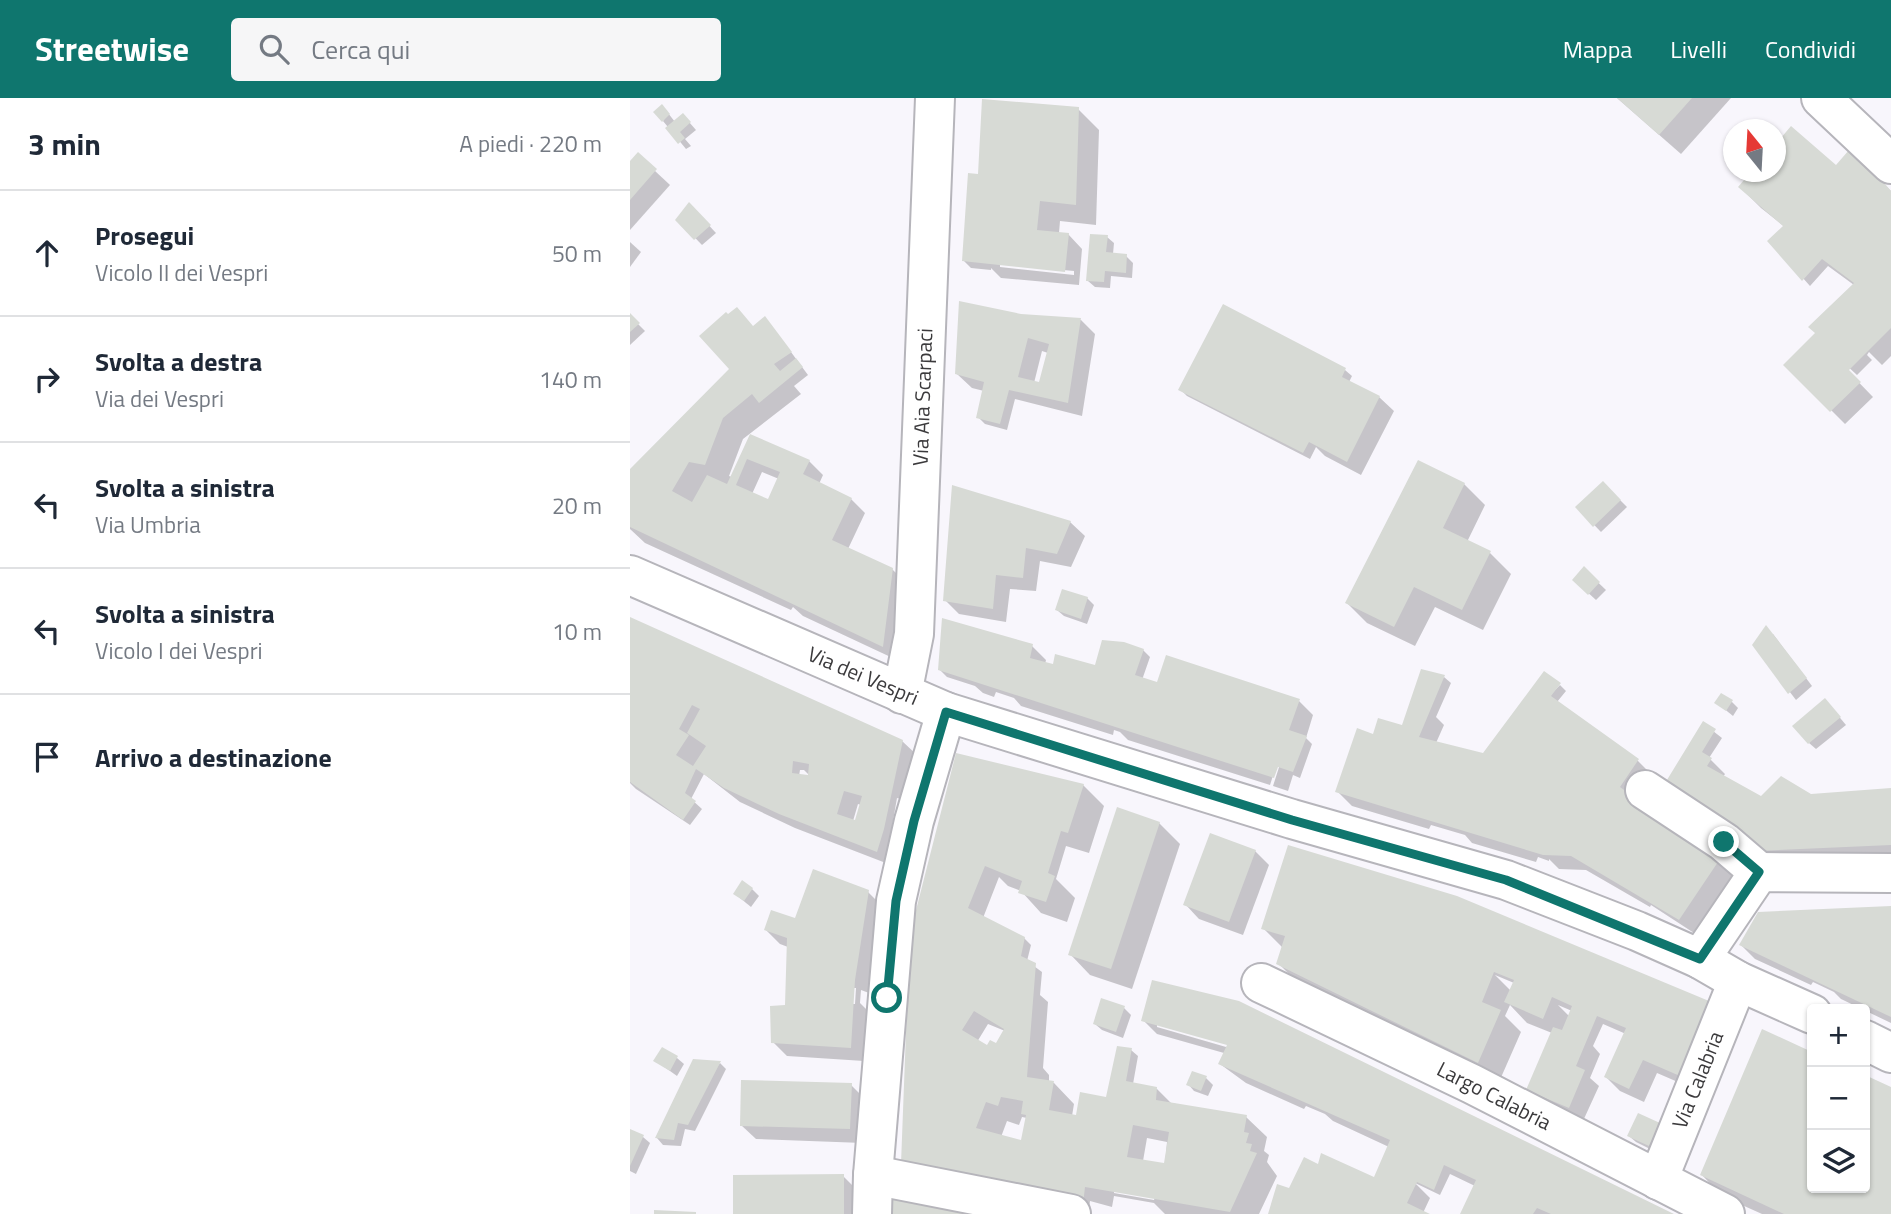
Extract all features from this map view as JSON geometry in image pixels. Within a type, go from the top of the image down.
[{"type":"street","name":"Via Aia Scarpaci","points":[[902,695],[914,634],[935,98]]},
{"type":"street","points":[[1821,98],[1891,164]]},
{"type":"street","name":"Via dei Vespri","points":[[630,575],[946,712],[1292,820],[1506,880],[1700,959],[1738,981],[1807,1012]]},
{"type":"street","points":[[872,1214],[896,901],[914,821],[946,712]]},
{"type":"street","points":[[1644,790],[1724,842],[1759,872],[1891,873]]},
{"type":"street","points":[[1700,959],[1759,872]]},
{"type":"street","name":"Via Calabria","points":[[1658,1180],[1738,981]]},
{"type":"street","name":"Largo Calabria","points":[[1261,984],[1472,1084],[1725,1214]]},
{"type":"street","points":[[1870,1042],[1891,1053]]},
{"type":"street","points":[[873,1175],[1071,1214]]},
{"type":"building","points":[[1617,98],[1692,98],[1659,135]]},
{"type":"building","points":[[982,99],[1079,107],[1076,205],[1040,201],[1037,230],[1069,233],[1065,272],[962,261],[968,173],[978,174]]},
{"type":"building","points":[[662,104],[670,114],[662,122],[653,112]]},
{"type":"building","points":[[683,113],[691,122],[680,132],[685,138],[678,144],[665,128]]},
{"type":"building","points":[[1791,126],[1836,165],[1849,150],[1891,191],[1891,328],[1849,370],[1861,382],[1830,412],[1783,365],[1815,333],[1808,327],[1854,283],[1822,259],[1802,281],[1767,241],[1783,226],[1738,187],[1742,182],[1786,182],[1786,132]]},
{"type":"building","points":[[638,152],[657,169],[630,200],[630,161]]},
{"type":"building","points":[[689,202],[711,225],[694,240],[675,220]]},
{"type":"building","points":[[1090,234],[1108,235],[1106,252],[1127,254],[1126,273],[1105,271],[1104,282],[1086,281]]},
{"type":"building","points":[[959,301],[1021,314],[1081,318],[1068,403],[1009,390],[1000,424],[976,418],[984,382],[955,374]],"holes":[[[1028,338],[1049,344],[1039,382],[1018,377]]]},
{"type":"building","points":[[1223,304],[1346,368],[1342,377],[1380,396],[1347,462],[1309,442],[1303,453],[1178,390]]},
{"type":"building","points":[[737,307],[753,326],[765,316],[792,352],[774,364],[780,371],[796,358],[803,367],[759,403],[752,394],[723,418],[705,465],[689,462],[672,491],[692,502],[707,475],[727,484],[750,434],[810,460],[803,474],[852,498],[832,540],[893,568],[883,647],[630,527],[630,469],[729,369],[699,336],[726,312],[728,314]],"holes":[[[747,459],[780,472],[768,499],[736,485]]]},
{"type":"building","points":[[630,313],[640,323],[630,332]]},
{"type":"building","points":[[1418,460],[1465,483],[1443,528],[1491,551],[1462,610],[1414,587],[1394,627],[1345,603]]},
{"type":"building","points":[[1603,481],[1621,500],[1593,527],[1575,507]]},
{"type":"building","points":[[952,485],[1071,521],[1057,554],[1026,548],[1023,578],[996,575],[993,609],[943,601]]},
{"type":"building","points":[[1584,566],[1600,582],[1588,595],[1572,580]]},
{"type":"building","points":[[1062,589],[1088,597],[1081,619],[1055,610]]},
{"type":"building","points":[[630,617],[903,740],[877,852],[779,814],[724,788],[696,769],[685,793],[696,801],[683,820],[630,782]],"holes":[[[692,705],[700,709],[687,733],[706,746],[693,766],[676,755],[689,735],[679,729]],[[793,761],[809,764],[808,775],[792,773]],[[844,791],[862,796],[855,820],[837,814]]]},
{"type":"building","points":[[942,618],[1033,644],[1030,658],[1053,664],[1055,654],[1095,665],[1102,640],[1124,642],[1144,649],[1135,675],[1157,682],[1166,655],[1300,699],[1289,730],[1307,736],[1293,772],[1278,767],[1274,778],[938,670]]},
{"type":"building","points":[[1766,625],[1807,678],[1788,694],[1752,645]]},
{"type":"building","points":[[1421,669],[1445,675],[1419,737],[1483,753],[1544,671],[1561,683],[1551,696],[1639,759],[1620,787],[1722,856],[1679,920],[1571,856],[1543,855],[1335,792],[1357,728],[1373,734],[1378,718],[1402,725]]},
{"type":"building","points":[[1721,693],[1733,700],[1726,711],[1714,703]]},
{"type":"building","points":[[1825,698],[1841,717],[1808,744],[1792,726]]},
{"type":"building","points":[[1703,721],[1716,729],[1702,752],[1712,758],[1707,766],[1761,796],[1781,776],[1811,794],[1891,788],[1891,845],[1756,851],[1659,793]]},
{"type":"building","points":[[956,753],[1084,784],[1068,833],[1061,831],[1048,873],[1055,876],[1046,902],[1018,893],[1022,881],[985,866],[968,908],[1025,937],[1021,956],[1036,963],[1027,1077],[1054,1081],[1049,1110],[1076,1115],[1080,1092],[1106,1097],[1117,1046],[1132,1048],[1126,1081],[1157,1087],[1156,1100],[1247,1115],[1244,1132],[1249,1133],[1246,1143],[1252,1144],[1250,1151],[1257,1153],[1230,1212],[1085,1187],[1083,1204],[901,1164],[908,979],[900,973]],"holes":[[[974,1011],[1004,1029],[996,1043],[990,1040],[987,1045],[962,1030]],[[1001,1097],[1023,1101],[1021,1114],[1026,1115],[1021,1140],[976,1128],[986,1102],[998,1106]],[[1133,1125],[1169,1132],[1164,1163],[1127,1157]]]},
{"type":"building","points":[[1117,807],[1160,822],[1111,969],[1068,955]]},
{"type":"building","points":[[1210,833],[1256,850],[1229,922],[1183,905]]},
{"type":"building","points":[[1288,845],[1457,896],[1709,1001],[1680,1076],[1643,1060],[1629,1089],[1604,1077],[1626,1028],[1597,1016],[1576,1066],[1585,1070],[1569,1108],[1526,1090],[1553,1027],[1562,1030],[1572,1006],[1552,997],[1543,1019],[1504,1002],[1514,980],[1494,972],[1482,1002],[1501,1010],[1478,1063],[1276,964],[1285,936],[1261,929]]},
{"type":"building","points":[[813,869],[869,890],[855,980],[851,1048],[771,1043],[770,1006],[785,1005],[787,938],[764,930],[771,910],[795,918]]},
{"type":"building","points":[[742,880],[753,888],[744,901],[733,894]]},
{"type":"building","points":[[1891,906],[1891,1017],[1870,1007],[1870,1004],[1864,1004],[1739,945],[1758,912]]},
{"type":"building","points":[[1152,980],[1239,1001],[1674,1214],[1551,1214],[1537,1208],[1533,1214],[1460,1214],[1476,1180],[1444,1165],[1434,1190],[1417,1182],[1407,1203],[1430,1214],[1268,1214],[1277,1184],[1289,1188],[1304,1157],[1318,1164],[1321,1153],[1374,1177],[1390,1140],[1218,1064],[1227,1045],[1141,1021]]},
{"type":"building","points":[[1101,998],[1125,1006],[1116,1032],[1093,1024]]},
{"type":"building","points":[[1762,1029],[1807,1050],[1807,1193],[1870,1193],[1870,1077],[1891,1087],[1891,1214],[1784,1214],[1700,1175]]},
{"type":"building","points":[[662,1047],[678,1056],[670,1071],[653,1061]]},
{"type":"building","points":[[693,1059],[721,1061],[688,1125],[678,1123],[674,1140],[655,1138]]},
{"type":"building","points":[[1192,1071],[1207,1076],[1201,1091],[1186,1085]]},
{"type":"building","points":[[741,1080],[852,1083],[850,1129],[740,1126]]},
{"type":"building","points":[[1638,1113],[1660,1123],[1649,1146],[1627,1136]]},
{"type":"building","points":[[630,1129],[644,1135],[630,1166]]},
{"type":"building","points":[[844,1174],[844,1214],[733,1214],[733,1175]]},
{"type":"building","points":[[891,1197],[976,1214],[890,1214]]},
{"type":"building","points":[[654,1210],[696,1212],[696,1214],[654,1214]]},
{"type":"route","points":[[887,998],[896,901],[914,821],[946,712],[1292,820],[1506,880],[1637,931],[1700,959],[1759,872],[1724,842]]}]
